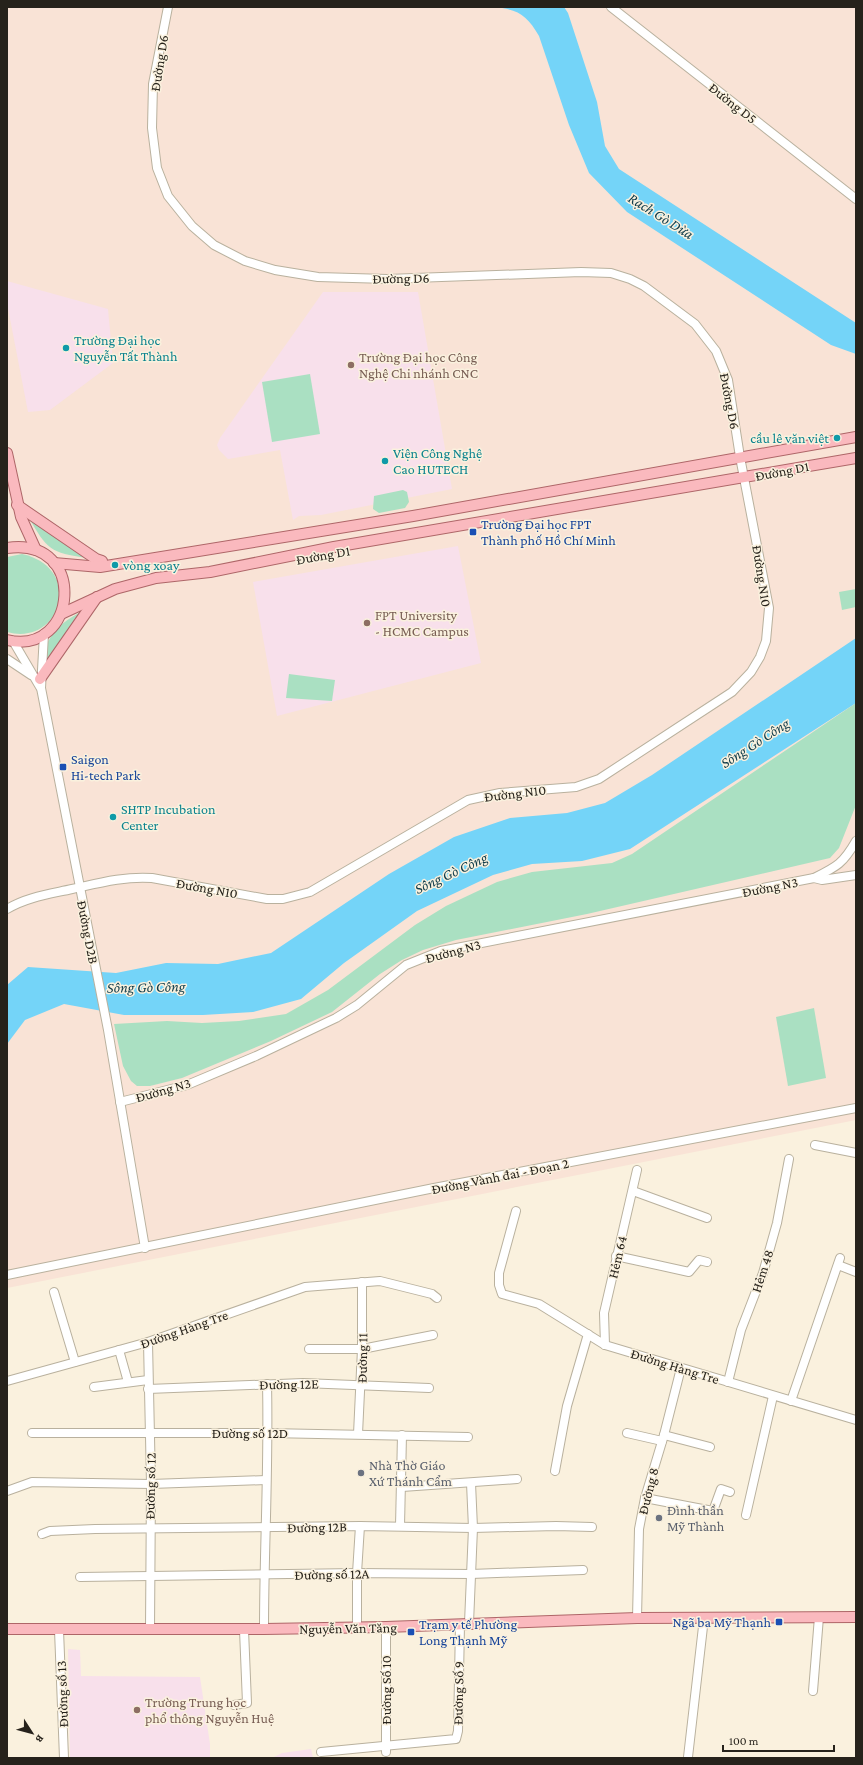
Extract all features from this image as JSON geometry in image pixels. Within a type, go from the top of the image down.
[{"type":"main road","name":"Đường D1","points":[[777,451],[787,442],[856,431]]},
{"type":"main road","name":"Đường D1","points":[[54,563],[100,567],[468,506],[856,437]]},
{"type":"main road","points":[[7,453],[17,505],[36,550]]},
{"type":"main road","name":"Đường D1","points":[[61,614],[115,588],[156,578],[210,572],[275,558],[471,523],[856,458]]},
{"type":"main road","points":[[17,505],[96,559],[102,561]]},
{"type":"main road","points":[[468,506],[471,523]]},
{"type":"main road","name":"Đường D1","points":[[102,561],[113,561],[230,541],[241,544]]},
{"type":"main road","points":[[7,548],[22,546],[36,550],[54,563],[62,574],[65,587],[65,601],[61,614],[54,625],[44,634],[24,641],[10,640]]},
{"type":"main road","points":[[90,566],[102,561]]},
{"type":"main road","points":[[38,681],[98,595]]},
{"type":"main road","name":"Nguyễn Văn Tăng","points":[[7,1629],[244,1630],[357,1628],[637,1618],[856,1617]]},
{"type":"street","name":"Đường D6","points":[[168,7],[153,84],[152,128],[157,168],[168,196],[192,226],[214,245],[253,264],[275,270],[318,277],[387,279],[581,272],[611,273],[630,279],[660,297],[695,324],[716,351],[728,380],[740,457]]},
{"type":"street","name":"Đường D5","points":[[611,7],[856,199]]},
{"type":"street","name":"Đường N10","points":[[7,909],[29,899],[136,877],[152,878],[267,898],[298,896],[323,887],[468,800],[500,792],[576,787],[599,779],[732,692],[751,672],[760,657],[766,641],[769,608],[740,457]]},
{"type":"street","name":"Đường D2B","points":[[44,634],[38,681],[108,1030],[145,1248]]},
{"type":"street","name":"Đường D2B","points":[[10,640],[38,681]]},
{"type":"street","points":[[7,659],[38,681]]},
{"type":"street","name":"Đường N3","points":[[120,1102],[187,1085],[336,1018],[357,1005],[406,965],[441,951],[814,878],[839,866],[849,855],[856,842]]},
{"type":"street","name":"Đường N3","points":[[814,878],[822,880],[856,875]]},
{"type":"street","name":"Đường Vành đai - Đoạn 2","points":[[7,1275],[434,1188],[856,1108]]},
{"type":"street","points":[[815,1145],[856,1153]]},
{"type":"street","name":"Hẻm 48","points":[[728,1382],[741,1330],[763,1273],[777,1223],[789,1158]]},
{"type":"street","name":"Hẻm 64","points":[[605,1345],[604,1313],[637,1170]]},
{"type":"street","points":[[633,1191],[707,1218]]},
{"type":"street","name":"Đường Hàng Tre","points":[[516,1211],[500,1273],[499,1285],[502,1294],[539,1304],[605,1345],[856,1420]]},
{"type":"street","points":[[616,1256],[689,1272],[699,1260],[707,1262]]},
{"type":"street","points":[[791,1401],[839,1262],[856,1272]]},
{"type":"street","name":"Đường Hàng Tre","points":[[7,1381],[148,1342],[305,1287],[380,1281],[432,1294],[437,1298]]},
{"type":"street","name":"Đường 11","points":[[358,1434],[362,1349],[362,1282]]},
{"type":"street","points":[[54,1292],[75,1362]]},
{"type":"street","points":[[555,1470],[567,1406],[588,1334]]},
{"type":"street","points":[[309,1349],[362,1349],[433,1335]]},
{"type":"street","name":"Đường số 12","points":[[148,1342],[151,1484],[150,1630]]},
{"type":"street","points":[[119,1350],[128,1382]]},
{"type":"street","name":"Đường 8","points":[[637,1618],[639,1529],[645,1498],[663,1438],[681,1368]]},
{"type":"street","points":[[94,1387],[148,1380]]},
{"type":"street","points":[[264,1629],[268,1433],[267,1384]]},
{"type":"street","name":"Đường 12E","points":[[148,1389],[267,1384],[361,1384],[429,1388]]},
{"type":"street","points":[[746,1515],[773,1396]]},
{"type":"street","points":[[627,1432],[710,1447]]},
{"type":"street","name":"Đường số 12D","points":[[32,1433],[268,1433],[468,1437]]},
{"type":"street","points":[[400,1526],[402,1435]]},
{"type":"street","points":[[402,1487],[517,1479]]},
{"type":"street","points":[[7,1490],[32,1482],[151,1484],[266,1480]]},
{"type":"street","points":[[465,1623],[471,1574],[473,1528],[471,1483]]},
{"type":"street","points":[[645,1498],[713,1511],[721,1489],[730,1492]]},
{"type":"street","points":[[357,1628],[357,1573],[360,1526]]},
{"type":"street","name":"Đường 12B","points":[[42,1534],[50,1531],[360,1526],[473,1528],[556,1526],[592,1527]]},
{"type":"street","name":"Đường số 12A","points":[[80,1577],[357,1573],[471,1574],[583,1570]]},
{"type":"street","points":[[813,1691],[819,1617]]},
{"type":"street","points":[[688,1757],[704,1618]]},
{"type":"street","name":"Đường Số 9","points":[[386,1749],[456,1739],[458,1731],[465,1623]]},
{"type":"street","name":"Đường Số 10","points":[[386,1627],[386,1749]]},
{"type":"street","name":"Đường số 13","points":[[59,1630],[64,1758]]},
{"type":"street","points":[[234,1705],[247,1703],[244,1630]]},
{"type":"street","points":[[321,1752],[386,1749]]},
{"type":"shaded area","name":"Saigon Hi-tech Park","points":[[7,7],[856,7],[856,1120],[7,1288]]},
{"type":"shaded area","points":[[7,281],[108,309],[113,363],[50,410],[28,412],[7,303]]},
{"type":"shaded area","name":"Trường Đại học Công Nghệ Chi nhánh CNC","points":[[323,292],[418,292],[452,489],[321,515],[299,516],[293,520],[280,450],[228,459],[219,450],[217,445],[220,438]]},
{"type":"shaded area","name":"FPT University - HCMC Campus","points":[[458,546],[481,663],[277,716],[253,582]]},
{"type":"shaded area","name":"Trường Trung học phổ thông Nguyễn Huệ","points":[[68,1649],[80,1650],[81,1676],[200,1677],[210,1744],[210,1758],[70,1758]]},
{"type":"shaded area","points":[[311,1749],[313,1758],[272,1758],[282,1753]]},
{"type":"green space","points":[[310,374],[320,434],[272,442],[262,382]]},
{"type":"green space","points":[[403,490],[407,492],[409,502],[405,508],[379,513],[373,509],[374,496]]},
{"type":"green space","points":[[29,518],[87,558],[65,554],[51,548],[40,537]]},
{"type":"green space","points":[[22,554],[42,562],[54,574],[59,589],[58,604],[52,618],[41,628],[26,634],[7,632],[7,557]]},
{"type":"green space","points":[[856,589],[856,607],[842,610],[839,592]]},
{"type":"green space","points":[[83,611],[44,668],[46,648],[54,632],[73,616]]},
{"type":"green space","points":[[289,674],[335,680],[332,701],[286,698]]},
{"type":"green space","points":[[856,703],[856,805],[839,848],[830,858],[587,914],[456,940],[423,950],[402,960],[380,974],[332,1012],[271,1041],[182,1078],[150,1086],[137,1086],[131,1081],[123,1066],[114,1024],[167,1021],[202,1023],[239,1021],[286,1014],[328,990],[415,925],[446,906],[497,882],[532,872],[612,863],[632,854]]},
{"type":"green space","points":[[814,1008],[826,1078],[788,1086],[776,1017]]},
{"type":"water","name":"Rạch Gò Dừa","points":[[493,7],[564,7],[568,13],[597,102],[605,146],[619,169],[856,323],[856,354],[831,345],[627,212],[589,173],[569,125],[539,36],[535,29],[521,14],[509,9]]},
{"type":"water","name":"Sông Gò Công","points":[[856,638],[856,703],[630,849],[582,861],[532,864],[493,875],[417,911],[344,963],[301,999],[253,1012],[203,1015],[124,1015],[64,1004],[25,1020],[7,1044],[7,985],[28,967],[116,973],[166,963],[218,964],[271,953],[389,874],[454,837],[510,818],[567,813],[605,803],[652,775]]},
{"type":"place","name":"Trường Đại học Nguyễn Tất Thành","points":[[66,348]]},
{"type":"place","name":"Trường Đại học Công Nghệ Chi nhánh CNC","points":[[351,365]]},
{"type":"place","name":"cầu lê văn việt","points":[[837,438]]},
{"type":"place","name":"Viện Công Nghệ Cao HUTECH","points":[[385,461]]},
{"type":"place","name":"Trường Đại học FPT Thành phố Hồ Chí Minh","points":[[473,532]]},
{"type":"place","name":"vòng xoay","points":[[115,565]]},
{"type":"place","name":"FPT University - HCMC Campus","points":[[367,623]]},
{"type":"place","name":"Saigon Hi-tech Park","points":[[63,767]]},
{"type":"place","name":"SHTP Incubation Center","points":[[113,817]]},
{"type":"place","name":"Nhà Thờ Giáo Xứ Thánh Cẩm","points":[[361,1473]]},
{"type":"place","name":"Đình thần Mỹ Thành","points":[[659,1518]]},
{"type":"place","name":"Ngã ba Mỹ Thạnh","points":[[779,1622]]},
{"type":"place","name":"Trạm y tế Phường Long Thạnh Mỹ","points":[[411,1632]]},
{"type":"place","name":"Trường Trung học phổ thông Nguyễn Huệ","points":[[137,1710]]}]
